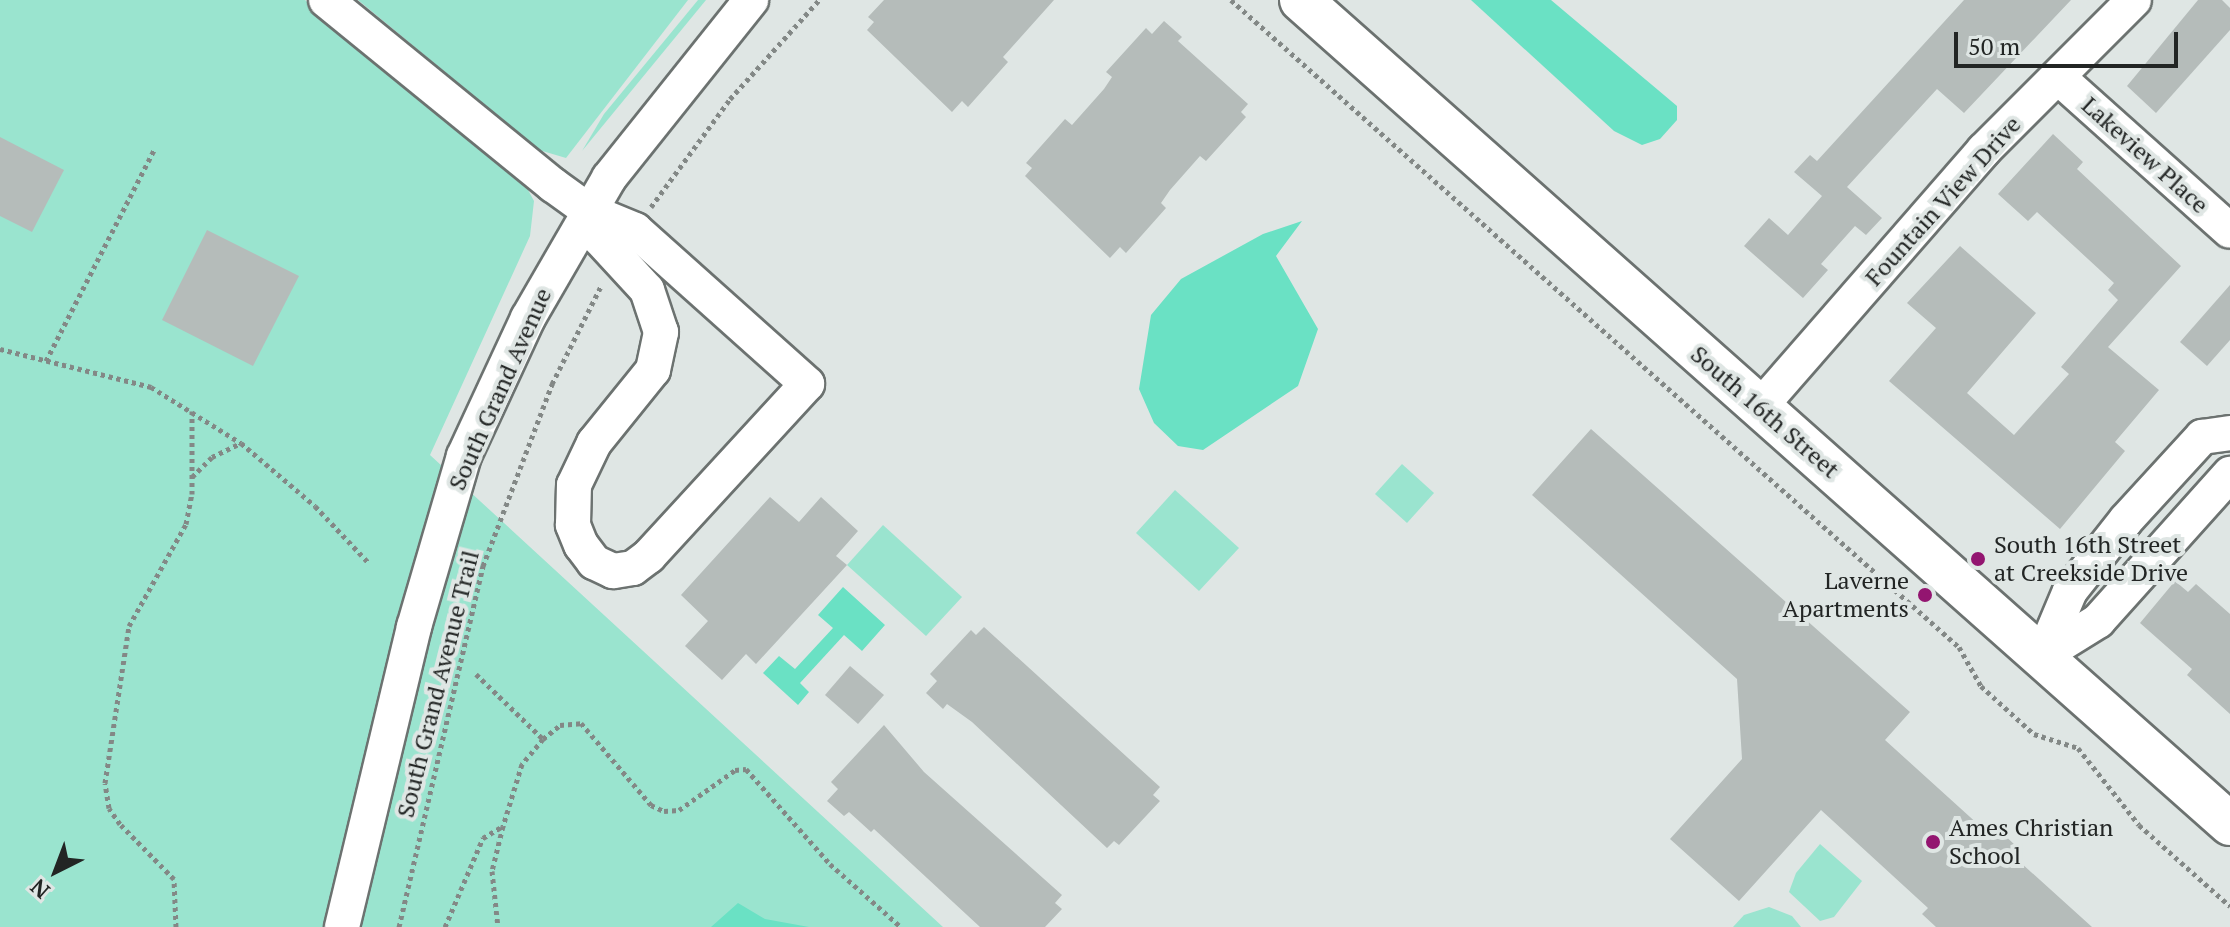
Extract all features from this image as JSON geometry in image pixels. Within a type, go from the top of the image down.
[{"type":"main road","name":"South 16th Street","points":[[1301,0],[2230,824]]},
{"type":"street","points":[[326,0],[589,211],[635,230],[807,384],[649,556],[633,568],[613,571],[594,562],[581,545],[573,525],[574,485],[594,443],[653,370],[661,332],[647,290],[599,238],[589,211]]},
{"type":"street","name":"South Grand Avenue","points":[[342,927],[414,627],[464,456],[528,318],[589,211],[655,115],[751,0]]},
{"type":"street","name":"Fountain View Drive","points":[[1759,408],[1984,150],[2134,0]]},
{"type":"street","name":"Lakeview Place","points":[[2059,78],[2230,231]]},
{"type":"street","points":[[2043,655],[2070,591],[2126,520],[2202,437],[2230,433]]},
{"type":"street","points":[[2043,655],[2098,621],[2230,474]]},
{"type":"street","points":[[2126,520],[2160,552]]},
{"type":"path","points":[[646,214],[722,109],[819,0]]},
{"type":"path","points":[[1231,0],[1959,647],[1981,686],[2034,734],[2078,748],[2139,825],[2230,906]]},
{"type":"path","points":[[46,361],[154,150]]},
{"type":"path","name":"South Grand Avenue Trail","points":[[399,927],[483,566],[552,384],[604,280]]},
{"type":"path","points":[[0,349],[151,387],[241,443],[315,506],[368,562]]},
{"type":"path","points":[[176,927],[174,879],[120,824],[109,808],[105,783],[129,626],[186,524],[192,477],[192,411]]},
{"type":"path","points":[[192,477],[212,457],[241,443]]},
{"type":"path","points":[[476,674],[543,739]]},
{"type":"path","points":[[498,927],[492,871],[522,764],[543,739],[560,725],[581,723],[651,805],[664,811],[679,810],[735,770],[746,769],[830,864],[901,927]]},
{"type":"path","points":[[445,927],[483,838],[503,826]]},
{"type":"shaded area","points":[[0,0],[305,0],[527,188],[534,201],[530,236],[430,455],[943,927],[0,927]]},
{"type":"shaded area","points":[[358,0],[688,0],[566,158],[539,150]]},
{"type":"shaded area","points":[[698,0],[706,0],[582,151],[604,114]]},
{"type":"shaded area","points":[[1471,0],[1551,0],[1677,106],[1677,120],[1660,139],[1642,145],[1614,131]]},
{"type":"shaded area","points":[[1302,221],[1276,256],[1318,329],[1298,386],[1203,450],[1178,446],[1154,423],[1139,389],[1151,315],[1181,279],[1263,234]]},
{"type":"shaded area","points":[[1402,464],[1434,493],[1407,523],[1375,494]]},
{"type":"shaded area","points":[[1175,490],[1239,548],[1199,591],[1136,533]]},
{"type":"shaded area","points":[[883,525],[962,597],[926,636],[847,565]]},
{"type":"shaded area","points":[[843,587],[885,625],[862,651],[844,635],[800,683],[809,692],[798,705],[763,673],[779,656],[795,669],[833,628],[818,615]]},
{"type":"shaded area","points":[[1820,844],[1862,881],[1834,917],[1820,921],[1789,892],[1796,873]]},
{"type":"shaded area","points":[[738,903],[765,919],[809,927],[711,927]]},
{"type":"shaded area","points":[[1769,907],[1792,916],[1801,927],[1733,927],[1744,915]]},
{"type":"building","points":[[884,0],[1054,0],[1003,57],[1008,62],[968,107],[962,101],[952,112],[867,30],[874,22],[868,17]]},
{"type":"building","points":[[1964,0],[2071,0],[1964,113],[1937,89],[1847,187],[1882,218],[1866,235],[1855,226],[1821,264],[1828,270],[1803,298],[1744,246],[1769,218],[1788,235],[1822,196],[1794,172],[1810,155],[1817,161]]},
{"type":"building","points":[[2198,0],[2222,0],[2230,8],[2230,30],[2156,113],[2127,86]]},
{"type":"building","points":[[1164,21],[1182,37],[1178,41],[1248,104],[1241,112],[1246,117],[1206,161],[1200,156],[1170,190],[1161,203],[1166,208],[1126,253],[1120,247],[1110,258],[1025,176],[1032,168],[1026,163],[1065,119],[1072,125],[1104,89],[1112,77],[1106,72],[1146,28],[1152,34]]},
{"type":"building","points":[[2053,134],[2083,162],[2077,169],[2181,266],[2108,347],[2159,390],[2115,442],[2125,451],[2060,529],[1889,381],[1936,328],[1907,303],[1960,246],[2036,313],[1967,393],[2014,435],[2069,374],[2061,367],[2118,300],[2108,290],[2114,283],[2037,212],[2028,221],[1998,194]]},
{"type":"building","points":[[0,137],[64,170],[32,232],[0,216]]},
{"type":"building","points":[[207,230],[299,276],[253,366],[162,320]]},
{"type":"building","points":[[2230,285],[2230,340],[2207,366],[2180,342]]},
{"type":"building","points":[[1591,429],[1910,712],[1885,740],[1991,836],[1997,828],[2016,846],[2010,853],[2092,927],[1936,927],[1922,914],[1928,908],[1821,810],[1739,901],[1670,839],[1742,759],[1737,679],[1532,495]]},
{"type":"building","points":[[770,497],[799,522],[821,497],[858,531],[836,556],[847,565],[756,664],[746,654],[722,680],[685,646],[708,621],[681,595]]},
{"type":"building","points":[[2175,581],[2188,592],[2196,584],[2230,614],[2230,714],[2187,675],[2192,669],[2140,623]]},
{"type":"building","points":[[984,627],[1160,787],[1153,795],[1160,801],[1119,845],[1114,841],[1107,848],[972,722],[947,704],[943,709],[926,693],[937,681],[930,674],[971,630],[976,635]]},
{"type":"building","points":[[850,666],[884,695],[858,724],[825,695]]},
{"type":"building","points":[[884,725],[924,772],[1062,895],[1055,903],[1062,909],[1045,927],[980,927],[874,829],[871,832],[849,812],[844,816],[827,801],[838,789],[831,782]]},
{"type":"place","name":"South 16th Street at Creekside Drive","points":[[1978,559]]},
{"type":"place","name":"Laverne Apartments","points":[[1925,595]]},
{"type":"place","name":"Ames Christian School","points":[[1933,842]]}]
